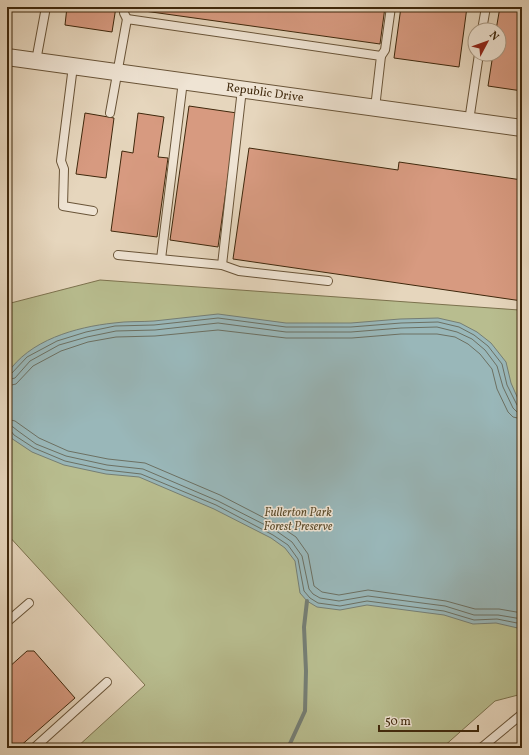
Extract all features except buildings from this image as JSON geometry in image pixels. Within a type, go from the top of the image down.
[{"type":"street","name":"Republic Drive","points":[[7,57],[522,128]]},
{"type":"lane","points":[[36,61],[46,7]]},
{"type":"lane","points":[[110,113],[127,20],[124,13],[125,7]]},
{"type":"lane","points":[[375,108],[381,56],[385,50],[391,7]]},
{"type":"lane","points":[[483,22],[486,7]]},
{"type":"lane","points":[[127,20],[381,56]]},
{"type":"lane","points":[[469,121],[478,62]]},
{"type":"lane","points":[[73,66],[61,161],[64,169],[63,206],[93,211]]},
{"type":"lane","points":[[161,259],[183,81]]},
{"type":"lane","points":[[222,265],[242,89]]},
{"type":"lane","points":[[118,255],[222,265],[239,271],[328,281]]},
{"type":"lane","points":[[7,622],[29,603]]},
{"type":"lane","points":[[34,748],[107,682]]},
{"type":"lane","points":[[480,748],[522,714]]},
{"type":"green space","name":"Fullerton Park Forest Preserve","points":[[100,280],[519,310],[522,313],[522,694],[495,701],[442,748],[76,748],[145,685],[7,534],[7,458],[9,456],[7,455],[7,304]]},
{"type":"water","points":[[218,314],[286,323],[351,323],[438,318],[460,323],[477,332],[491,343],[506,362],[511,383],[522,408],[522,629],[496,623],[473,624],[444,615],[367,605],[340,610],[317,607],[307,601],[300,593],[295,561],[285,548],[271,538],[214,509],[139,477],[106,474],[64,465],[32,452],[11,438],[7,432],[7,374],[16,362],[41,344],[54,337],[69,332],[99,325]]},
{"type":"waterway","points":[[288,748],[305,711],[306,671],[304,627],[307,601]]}]
